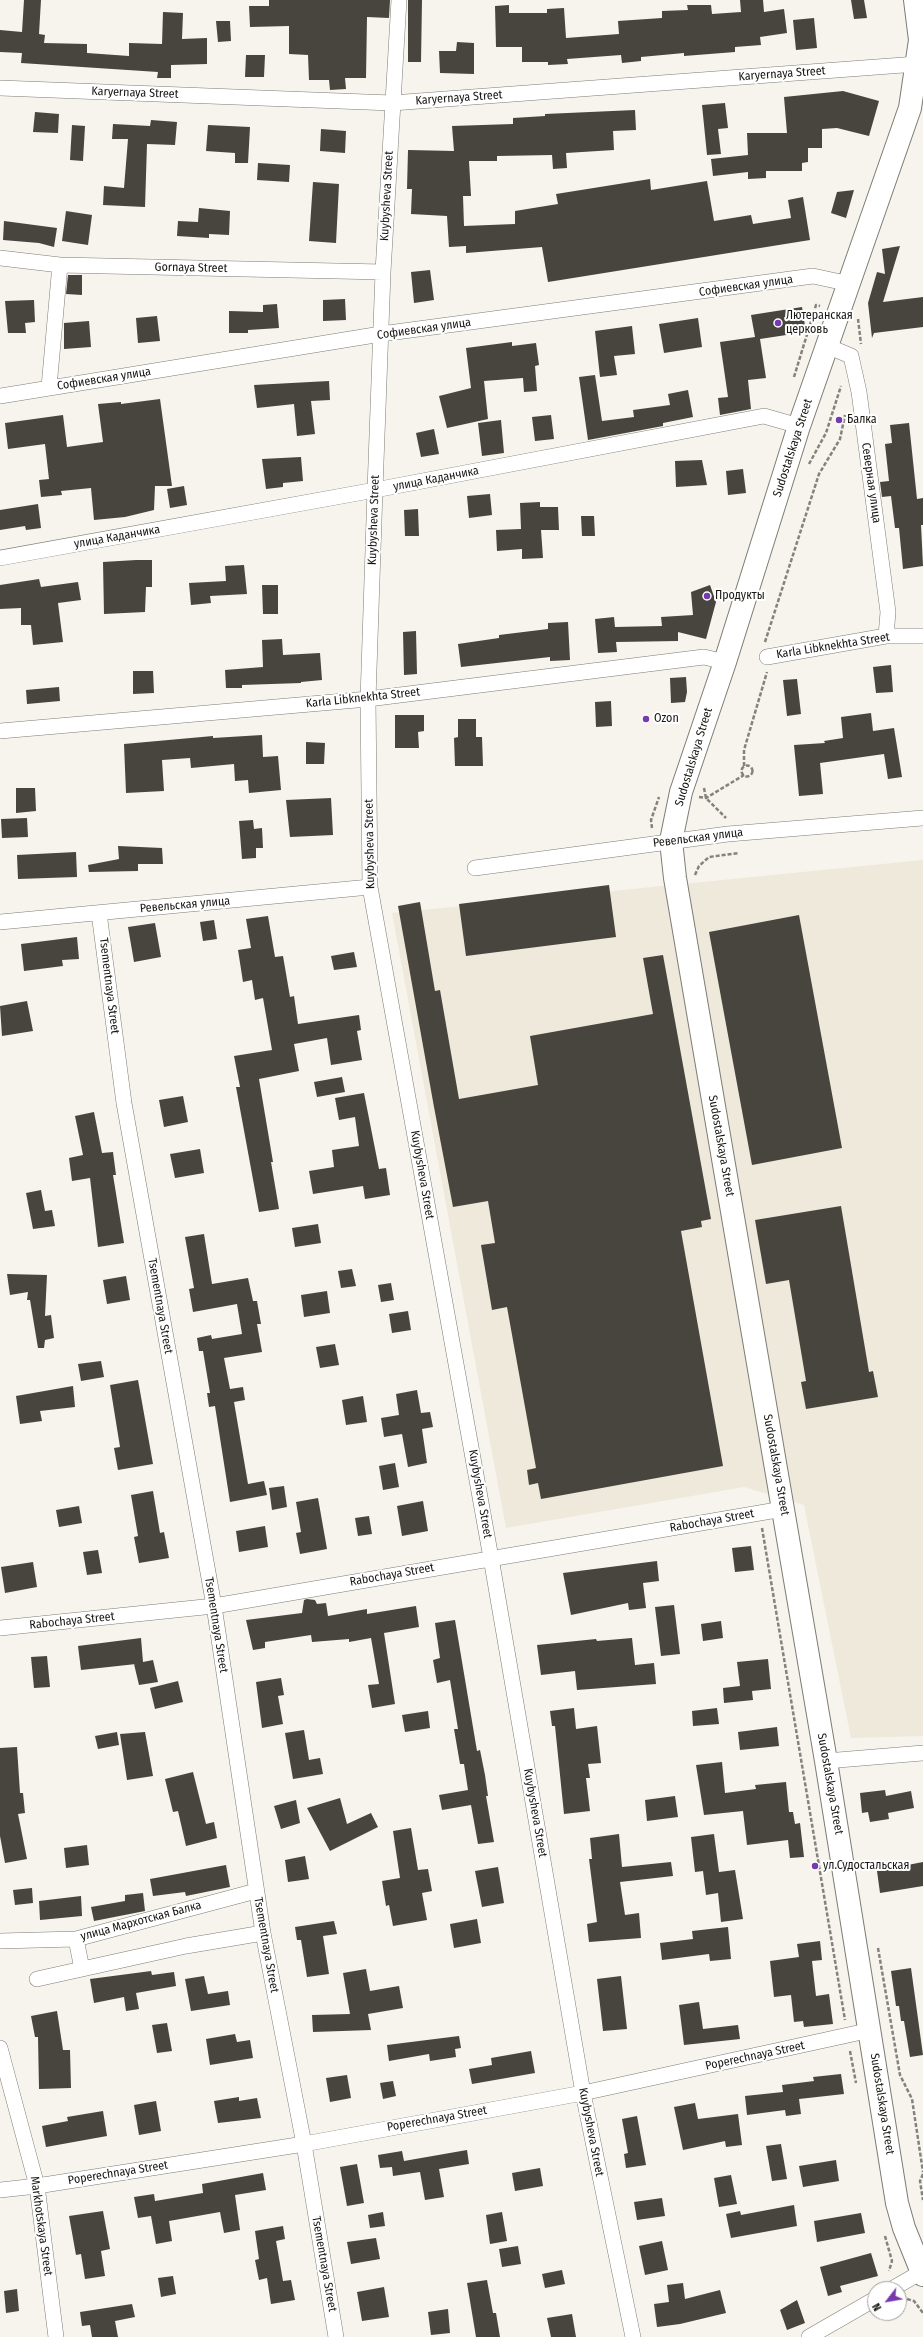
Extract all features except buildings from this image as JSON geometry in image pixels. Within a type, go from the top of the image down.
[{"type":"highway","name":"Sudostalskaya Street","points":[[915,0],[920,49],[910,108],[850,284],[799,426],[725,662],[681,792],[671,841],[676,886],[871,2030],[897,2203],[904,2228],[922,2273]]},
{"type":"street","name":"Kuybysheva Street","points":[[399,0],[383,272],[368,699],[370,887],[491,1558],[583,2093],[633,2337]]},
{"type":"street","name":"Karyernaya Street","points":[[0,88],[392,103],[920,49]]},
{"type":"street","name":"Gornaya Street","points":[[0,258],[60,266],[383,272]]},
{"type":"street","points":[[49,387],[60,266]]},
{"type":"street","name":"Софиевская улица","points":[[0,396],[381,334],[813,276],[850,284]]},
{"type":"street","name":"Северная улица","points":[[827,346],[851,356],[859,392],[888,612],[886,636]]},
{"type":"street","name":"улица Каданчика","points":[[0,558],[375,490],[764,416],[799,426]]},
{"type":"street","name":"Karla Libknekhta Street","points":[[766,657],[886,636],[923,636]]},
{"type":"street","name":"Karla Libknekhta Street","points":[[0,731],[368,699],[704,658],[725,662]]},
{"type":"street","name":"Ревельская улица","points":[[475,868],[728,834],[923,818]]},
{"type":"street","name":"Ревельская улица","points":[[0,922],[370,887]]},
{"type":"street","name":"Tsementnaya Street","points":[[99,913],[124,1103],[214,1606],[263,1933],[304,2144],[336,2337]]},
{"type":"street","name":"Rabochaya Street","points":[[0,1628],[214,1606],[783,1509]]},
{"type":"street","points":[[826,1761],[923,1753]]},
{"type":"street","name":"улица Мархотская Балка","points":[[0,1941],[76,1939],[256,1891]]},
{"type":"street","points":[[36,1979],[186,1946],[263,1933]]},
{"type":"street","points":[[76,1939],[82,1969]]},
{"type":"street","name":"Poperechnaya Street","points":[[0,2190],[37,2186],[304,2144],[583,2093],[871,2030]]},
{"type":"street","name":"Markhotskaya Street","points":[[0,2048],[37,2186],[56,2337]]},
{"type":"street","points":[[907,2281],[922,2273]]},
{"type":"street","points":[[809,2337],[867,2304]]},
{"type":"path","points":[[807,466],[826,433],[843,378]]},
{"type":"path","points":[[744,775],[742,770],[744,766],[744,750],[768,668],[765,644],[819,474],[840,439],[845,415],[849,409]]},
{"type":"path","points":[[706,798],[744,775],[749,776],[752,772],[750,766],[744,766]]},
{"type":"path","points":[[706,781],[704,788],[706,798],[726,816]]},
{"type":"path","points":[[923,2174],[920,2181],[923,2200]]},
{"type":"path","points":[[907,2299],[914,2301],[923,2313]]},
{"type":"shaded area","points":[[923,860],[923,1736],[851,1738],[804,1505],[744,1487],[506,1528],[392,913]]},
{"type":"place","name":"Лютеранская церковь","points":[[778,323]]},
{"type":"place","name":"Балка","points":[[839,420]]},
{"type":"place","name":"Продукты","points":[[707,596]]},
{"type":"place","name":"Ozon","points":[[646,719]]},
{"type":"place","name":"ул.Судостальская","points":[[815,1866]]}]
